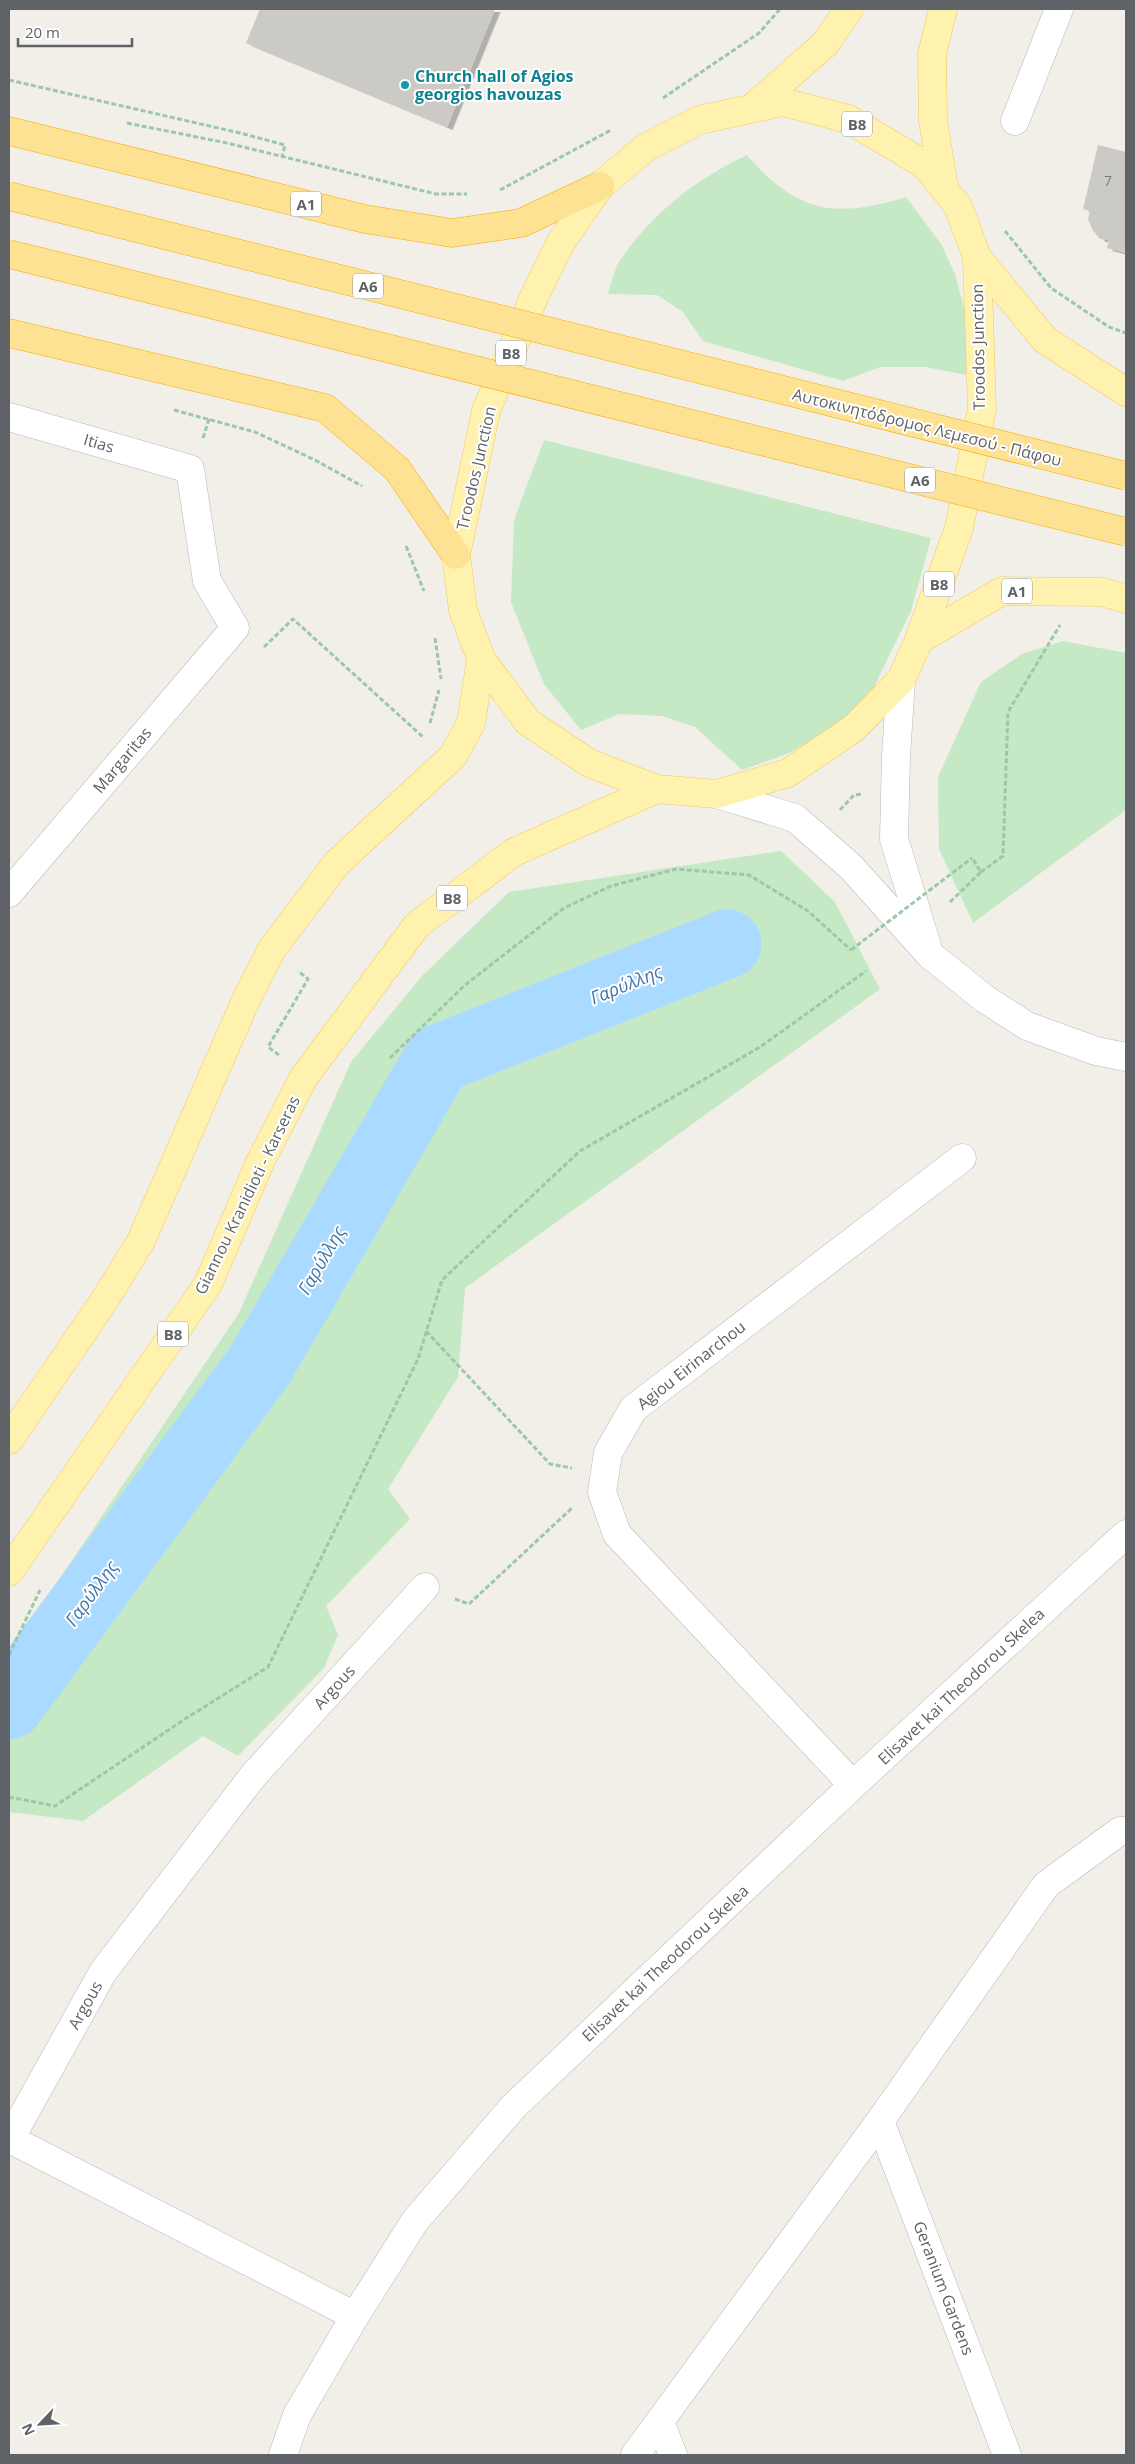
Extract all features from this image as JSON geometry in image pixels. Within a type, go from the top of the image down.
[{"type":"highway","name":"A1","points":[[9,131],[365,219],[452,233],[521,223],[600,186]]},
{"type":"highway","name":"Αυτοκινητόδρομος Λεμεσού - Πάφου","points":[[9,196],[1126,476]]},
{"type":"highway","name":"A6","points":[[9,254],[1126,532]]},
{"type":"highway","points":[[9,333],[325,408],[397,469],[456,555]]},
{"type":"main road","name":"B8","points":[[751,109],[825,44],[848,9]]},
{"type":"main road","name":"B8","points":[[943,9],[932,54],[933,121],[944,188]]},
{"type":"main road","name":"Troodos Junction","points":[[783,102],[848,119],[924,164],[958,206],[976,257],[982,409],[959,528],[919,640],[901,680],[854,728],[788,773],[717,794],[657,789],[590,763],[528,722],[481,659],[463,610],[456,555],[486,411],[535,295],[561,242],[600,186],[645,148],[699,120],[783,102]]},
{"type":"main road","points":[[976,257],[1046,340],[1126,392]]},
{"type":"main road","name":"A1","points":[[919,640],[1002,591],[1102,592],[1126,599]]},
{"type":"main road","name":"B8","points":[[9,1440],[104,1301],[141,1241],[245,1002],[272,949],[336,863],[452,756],[471,723],[481,659]]},
{"type":"main road","name":"Giannou Kranidioti - Karseras","points":[[9,1572],[208,1284],[261,1160],[304,1077],[417,925],[514,852],[657,789]]},
{"type":"street","points":[[1015,121],[1059,9]]},
{"type":"street","name":"Itias","points":[[9,417],[190,469],[207,581],[235,628]]},
{"type":"street","name":"Margaritas","points":[[9,892],[235,628]]},
{"type":"street","points":[[901,680],[896,756],[894,839],[929,954]]},
{"type":"street","points":[[717,794],[795,818],[851,867],[929,954],[985,999],[1027,1026],[1096,1051],[1126,1057]]},
{"type":"street","name":"Agiou Eirinarchou","points":[[852,1785],[617,1534],[602,1492],[608,1453],[633,1409],[962,1158]]},
{"type":"street","name":"Elisavet kai Theodorou Skelea","points":[[283,2455],[297,2415],[355,2316],[415,2221],[514,2106],[852,1785],[1126,1534]]},
{"type":"street","name":"Argous","points":[[355,2316],[10,2139],[103,1972],[253,1776],[425,1587]]},
{"type":"street","points":[[635,2455],[880,2122],[1046,1885],[1120,1831],[1126,1831]]},
{"type":"street","name":"Geranium Gardens","points":[[880,2122],[1007,2455]]},
{"type":"street","points":[[660,2422],[673,2455]]},
{"type":"path","points":[[654,103],[759,33],[780,9]]},
{"type":"path","points":[[9,80],[267,140],[284,145],[282,157]]},
{"type":"path","points":[[123,122],[282,157],[436,194],[473,195]]},
{"type":"path","points":[[492,195],[580,149],[613,128]]},
{"type":"path","points":[[1005,230],[1050,288],[1108,327],[1126,333]]},
{"type":"path","points":[[171,409],[255,432],[315,460],[366,489]]},
{"type":"path","points":[[203,438],[209,419]]},
{"type":"path","points":[[403,537],[427,598]]},
{"type":"path","points":[[259,652],[293,619],[426,739]]},
{"type":"path","points":[[950,903],[981,872],[1003,856],[1008,712],[1060,625]]},
{"type":"path","points":[[419,746],[426,739],[442,682],[435,635]]},
{"type":"path","points":[[390,1058],[465,985],[564,908],[611,886],[676,869],[749,875],[808,911],[851,950],[972,858],[981,872]]},
{"type":"path","points":[[280,1055],[268,1047],[308,979],[292,966]]},
{"type":"path","points":[[9,1797],[54,1806],[184,1719],[268,1667],[418,1359],[442,1280],[580,1152],[760,1046],[866,971]]},
{"type":"path","points":[[426,1331],[550,1464],[604,1476]]},
{"type":"path","points":[[469,1604],[567,1511]]},
{"type":"green space","points":[[747,155],[783,189],[801,200],[819,206],[838,209],[858,208],[906,197],[941,244],[955,274],[970,330],[966,375],[926,367],[880,367],[843,381],[703,341],[683,312],[657,295],[608,294],[619,262],[645,228],[660,213],[710,175]]},
{"type":"green space","points":[[544,440],[931,538],[911,611],[870,695],[839,726],[787,754],[742,770],[695,727],[662,716],[619,714],[581,730],[544,684],[511,602],[514,520]]},
{"type":"green space","points":[[1063,641],[1126,653],[1126,810],[973,923],[939,849],[938,777],[981,682],[1022,654]]},
{"type":"green space","points":[[781,851],[835,902],[880,989],[465,1288],[458,1377],[388,1489],[410,1519],[326,1606],[338,1635],[324,1668],[238,1756],[203,1736],[83,1821],[9,1812],[9,1665],[60,1578],[239,1313],[351,1062],[423,975],[509,892]]},
{"type":"building","name":"Church hall of Agios georgios havouzas","points":[[260,9],[495,9],[447,127],[246,43]]},
{"type":"building","points":[[1098,145],[1126,152],[1126,253],[1107,248],[1109,240],[1100,239],[1092,229],[1088,219],[1090,211],[1083,209]]},
{"type":"waterway","name":"Γαρύλλης","points":[[9,1705],[260,1365],[438,1059],[727,944]]},
{"type":"place","name":"Church hall of Agios georgios havouzas","points":[[405,85]]}]
